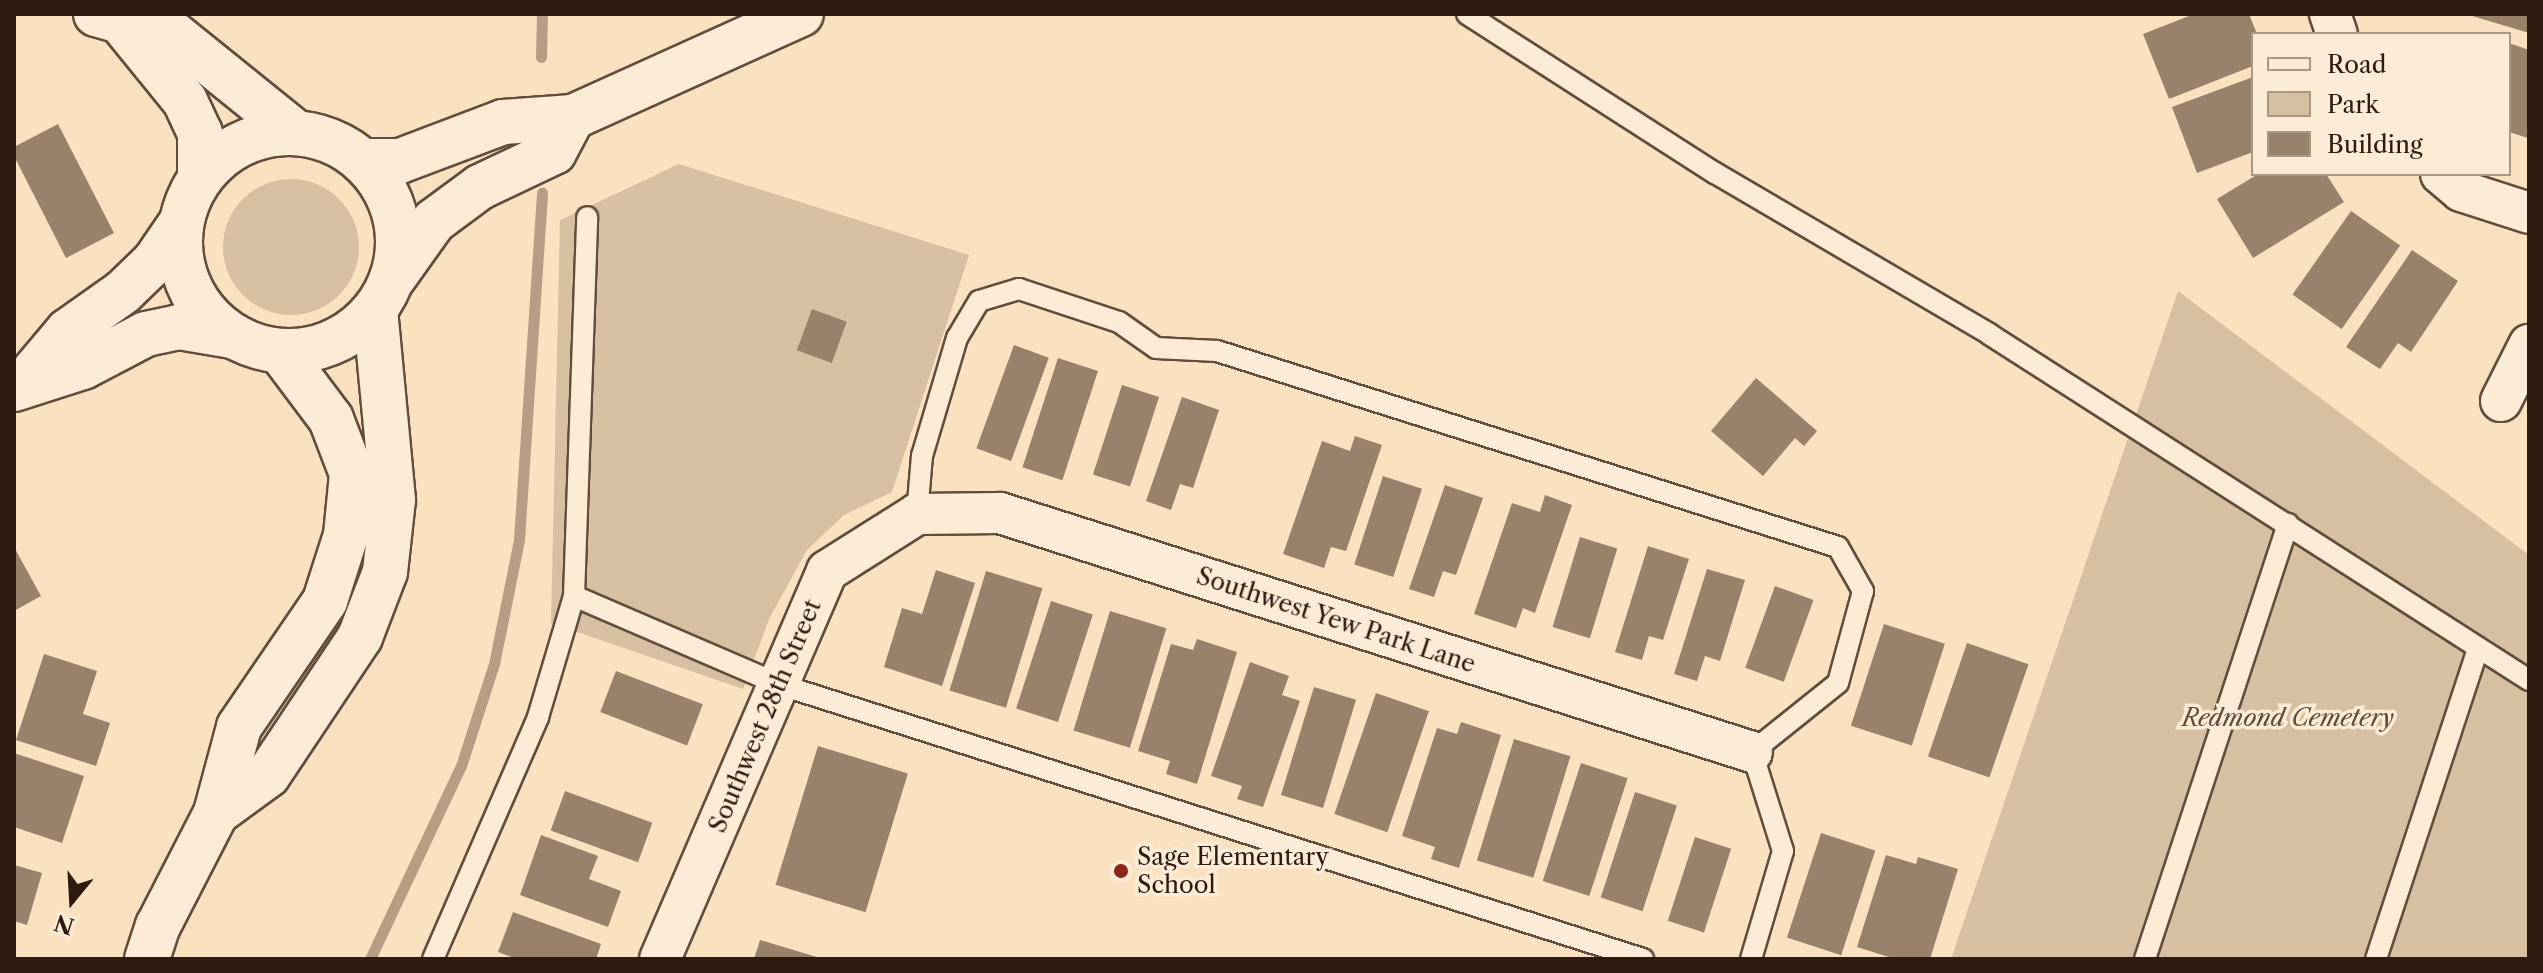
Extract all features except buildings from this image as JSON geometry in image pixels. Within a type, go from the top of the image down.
[{"type":"main road","points":[[364,161],[400,161],[503,122],[573,117],[801,14]]},
{"type":"main road","points":[[113,16],[155,19],[295,132]]},
{"type":"main road","points":[[20,386],[68,331],[123,292],[155,261],[181,223],[200,178],[200,133],[185,101],[113,16]]},
{"type":"main road","points":[[20,386],[83,367],[146,334],[179,327],[232,336],[280,351],[333,342],[384,295],[434,221],[480,187],[554,152],[573,117]]},
{"type":"main road","points":[[200,178],[232,148],[252,139],[295,132],[320,137],[364,161],[381,181],[399,228],[384,295],[393,500],[385,572],[360,637],[268,775],[216,813]]},
{"type":"main road","points":[[181,223],[181,255],[189,287],[207,314],[232,336]]},
{"type":"main road","points":[[147,959],[158,926],[216,813],[239,727],[325,601],[346,535],[352,474],[331,419],[280,351]]},
{"type":"street","points":[[2443,176],[2461,191],[2529,213]]},
{"type":"street","points":[[2501,401],[2529,345]]},
{"type":"street","name":"Southwest Yew Park Lane","points":[[917,514],[1000,513],[1752,752]]},
{"type":"street","name":"Southwest 28th Street","points":[[660,959],[827,571],[917,514]]},
{"type":"lane","points":[[1476,17],[1715,173],[1989,334],[2529,680]]},
{"type":"lane","points":[[433,959],[538,717],[574,596],[587,217]]},
{"type":"lane","points":[[917,514],[922,456],[957,338],[979,301],[1019,289],[1119,322],[1156,348],[1217,351],[1838,547],[1863,591],[1838,683],[1752,752],[1783,851],[1751,959]]},
{"type":"lane","points":[[2145,959],[2288,524]]},
{"type":"lane","points":[[574,596],[778,684],[1643,959]]},
{"type":"lane","points":[[2376,959],[2478,648]]},
{"type":"green space","points":[[679,164],[969,255],[892,492],[844,515],[807,550],[769,619],[743,689],[551,623],[560,220]]},
{"type":"green space","points":[[291,179],[317,184],[339,199],[354,221],[359,247],[354,273],[339,295],[317,310],[291,315],[265,310],[243,295],[228,273],[223,247],[228,221],[243,199],[265,184]]},
{"type":"green space","name":"Redmond Cemetery","points":[[2178,291],[2529,555],[2529,959],[1951,959]]},
{"type":"waterway","points":[[541,57],[542,14]]},
{"type":"waterway","points":[[370,959],[461,766],[494,664],[519,540],[542,193]]},
{"type":"place","name":"Sage Elementary School","points":[[1121,871]]}]
